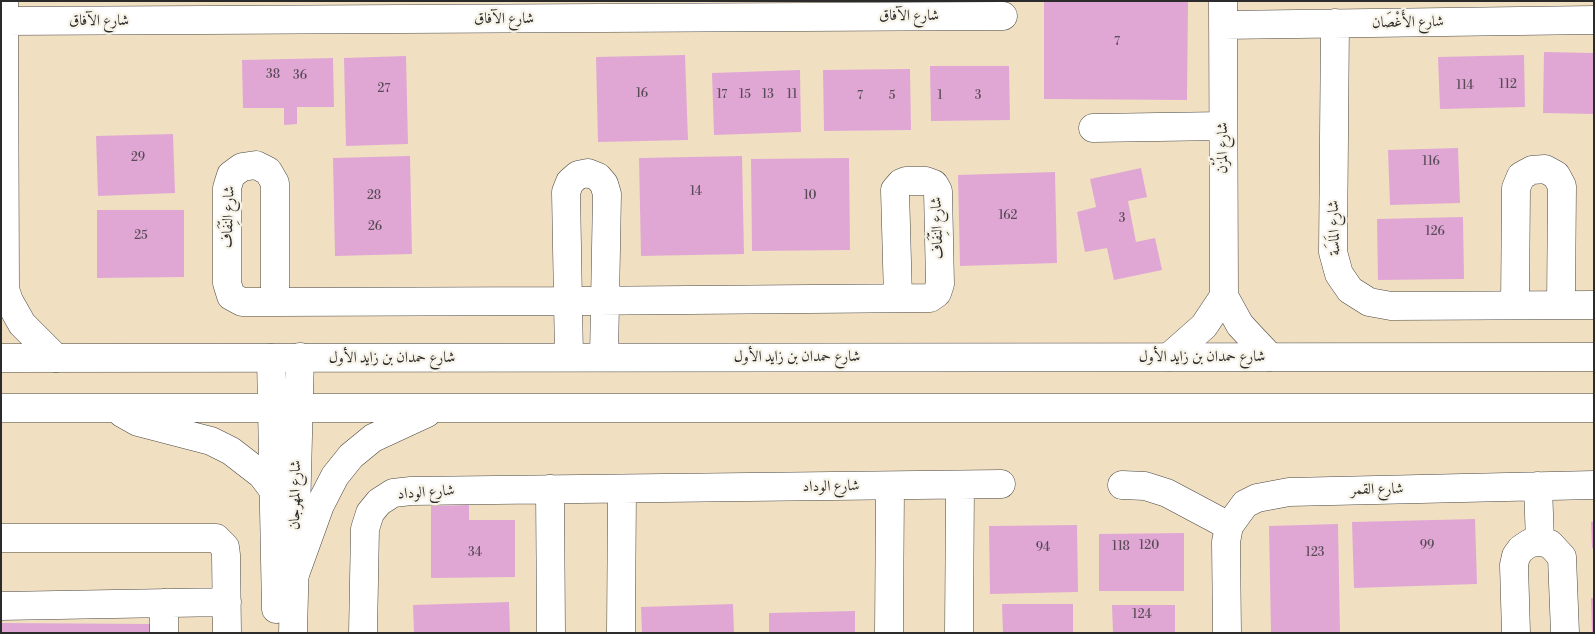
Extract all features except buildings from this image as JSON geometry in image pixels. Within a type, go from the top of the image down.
[{"type":"street","name":"شارع الآفاق","points":[[4,11],[1003,16]]},
{"type":"street","points":[[4,11],[3,295],[9,301],[22,324],[56,358]]},
{"type":"street","name":"شارع الأَغْصَان","points":[[1223,13],[1335,24],[1594,20]]},
{"type":"street","name":"شارع المُزْن","points":[[1223,13],[1224,296],[1240,325],[1270,356]]},
{"type":"street","name":"شارع المَاسَة","points":[[1335,24],[1333,252],[1339,274],[1350,290],[1369,302],[1391,306],[1594,305]]},
{"type":"street","points":[[1093,128],[1223,126]]},
{"type":"street","points":[[1515,305],[1516,188],[1522,176],[1532,170],[1545,169],[1556,175],[1562,186],[1561,306]]},
{"type":"street","points":[[569,358],[566,192],[570,182],[578,175],[588,174],[598,177],[604,184],[607,194],[604,357]]},
{"type":"street","points":[[1169,357],[1204,326],[1224,296]]},
{"type":"street","points":[[275,302],[898,298]]},
{"type":"street","name":"شارع حمدان بن زايد الأول","points":[[1,358],[1594,357]]},
{"type":"street","name":"شارع المهرجان","points":[[271,358],[276,633]]},
{"type":"street","name":"شارع المهرجان","points":[[293,633],[300,358]]},
{"type":"street","points":[[1,408],[1594,408]]},
{"type":"street","points":[[294,577],[320,505],[335,476],[351,456],[372,438],[440,408]]},
{"type":"street","points":[[114,409],[145,424],[211,441],[230,450],[262,476],[274,491]]},
{"type":"street","name":"شارع الوداد","points":[[363,633],[365,529],[370,513],[379,502],[393,493],[412,491],[1001,484]]},
{"type":"street","points":[[959,633],[960,485]]},
{"type":"street","points":[[1122,485],[1145,486],[1167,493],[1229,526]]},
{"type":"street","name":"شارع القمر","points":[[1227,633],[1226,542],[1229,526],[1245,504],[1257,498],[1289,492],[1594,485]]},
{"type":"street","points":[[889,633],[890,486]]},
{"type":"street","points":[[1538,486],[1540,542]]},
{"type":"street","points":[[550,489],[551,633]]},
{"type":"street","points":[[621,633],[622,489]]},
{"type":"street","points":[[1,538],[216,538],[225,547],[226,555],[227,633]]},
{"type":"street","points":[[1516,633],[1514,565],[1516,556],[1521,549],[1530,543],[1540,542],[1550,544],[1562,557],[1565,633]]},
{"type":"street","points":[[1,606],[227,602]]},
{"type":"street","points":[[164,603],[164,633]]}]
